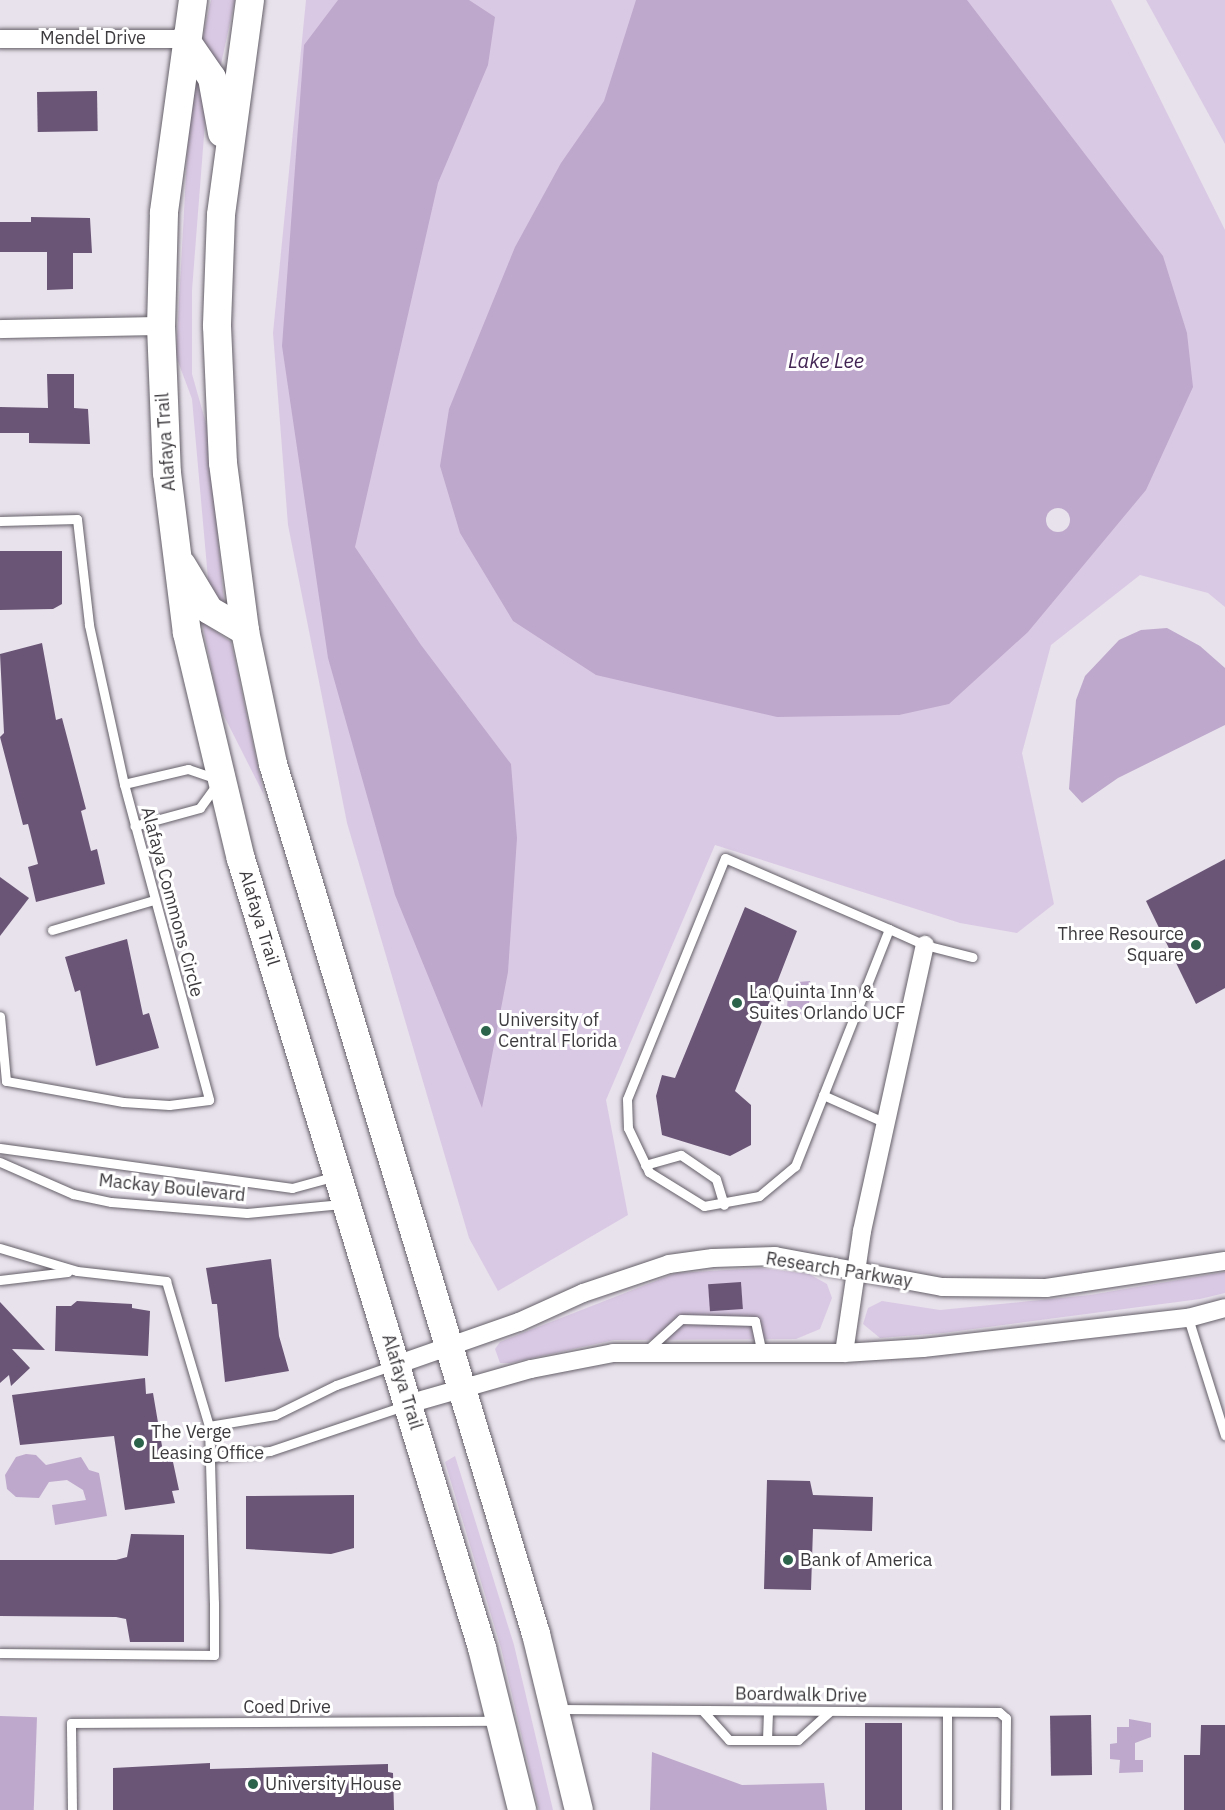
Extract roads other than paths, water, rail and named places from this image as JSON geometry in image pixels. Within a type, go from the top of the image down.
[{"type":"main road","name":"Alafaya Trail","points":[[193,0],[185,39],[164,213],[161,326],[175,553],[201,705],[220,780],[502,1721],[522,1810]]},
{"type":"main road","points":[[249,0],[227,162],[217,326],[219,392],[231,547],[245,631],[273,764],[558,1709],[579,1810]]},
{"type":"main road","points":[[185,39],[212,78],[227,162]]},
{"type":"main road","points":[[175,553],[209,610],[245,631]]},
{"type":"street","name":"Mendel Drive","points":[[0,39],[185,39]]},
{"type":"street","points":[[0,329],[161,326]]},
{"type":"street","points":[[844,1353],[856,1271],[925,945]]},
{"type":"street","name":"Research Parkway","points":[[396,1365],[669,1264],[775,1256],[942,1287],[1046,1288],[1225,1261]]},
{"type":"street","points":[[408,1404],[569,1360],[645,1352],[844,1353],[1188,1318],[1225,1308]]},
{"type":"lane","name":"Alafaya Commons Circle","points":[[0,521],[77,519],[89,626],[124,783],[140,851],[209,1100],[170,1105],[123,1102],[6,1081],[0,1016]]},
{"type":"lane","points":[[124,783],[188,769],[220,780],[200,808],[134,826]]},
{"type":"lane","points":[[889,929],[795,1166],[759,1196],[724,1205],[704,1206],[645,1165],[628,1128],[627,1099],[725,858],[889,929],[925,945],[972,957]]},
{"type":"lane","points":[[52,930],[154,900]]},
{"type":"lane","points":[[823,1095],[886,1123]]},
{"type":"lane","name":"Mackay Boulevard","points":[[0,1148],[292,1188],[338,1175]]},
{"type":"lane","points":[[645,1165],[681,1155],[716,1179],[724,1205]]},
{"type":"lane","name":"Mackay Boulevard","points":[[0,1161],[73,1194],[133,1204],[247,1213],[291,1212],[346,1203]]},
{"type":"lane","points":[[0,1248],[77,1271],[166,1281],[209,1426],[213,1457],[214,1655],[0,1653]]},
{"type":"lane","points":[[0,1280],[77,1271]]},
{"type":"lane","points":[[1188,1318],[1225,1435]]},
{"type":"lane","points":[[645,1352],[681,1319],[755,1321],[762,1353]]},
{"type":"lane","points":[[209,1426],[275,1415],[336,1385],[396,1365]]},
{"type":"lane","points":[[213,1457],[270,1451],[408,1404]]},
{"type":"lane","name":"Boardwalk Drive","points":[[558,1709],[947,1714],[999,1712],[1006,1718],[1005,1810]]},
{"type":"lane","points":[[702,1710],[729,1740],[798,1740],[829,1712]]},
{"type":"lane","points":[[767,1740],[768,1711]]},
{"type":"lane","points":[[946,1810],[947,1714]]},
{"type":"lane","name":"Coed Drive","points":[[72,1810],[71,1723],[502,1721]]},
{"type":"water","points":[[338,0],[469,0],[495,17],[488,65],[438,183],[355,547],[421,645],[511,764],[517,838],[508,972],[482,1108],[395,895],[328,658],[282,346],[304,45]]},
{"type":"water","name":"Lake Lee","points":[[636,0],[967,0],[1163,256],[1187,333],[1193,387],[1146,490],[1028,632],[949,704],[899,715],[777,717],[596,675],[513,621],[460,533],[440,466],[449,409],[515,247],[561,163],[604,101]]},
{"type":"water","points":[[1167,628],[1200,646],[1225,668],[1225,725],[1118,778],[1082,803],[1069,789],[1076,700],[1085,676],[1119,640],[1141,630]]},
{"type":"water","points":[[810,981],[813,989],[806,1013],[794,1019],[787,1008],[788,994],[798,982]]},
{"type":"water","points":[[26,1454],[36,1455],[46,1465],[81,1457],[89,1470],[99,1473],[107,1516],[55,1525],[52,1505],[86,1500],[83,1490],[67,1480],[49,1482],[39,1498],[16,1497],[7,1489],[5,1475],[16,1457]]},
{"type":"water","points":[[0,1716],[37,1717],[34,1810],[0,1810]]},
{"type":"water","points":[[1129,1719],[1151,1723],[1151,1737],[1135,1743],[1135,1760],[1143,1760],[1143,1772],[1119,1773],[1120,1760],[1110,1759],[1110,1744],[1117,1743],[1117,1727],[1129,1727]]},
{"type":"water","points":[[652,1752],[742,1785],[824,1783],[827,1810],[650,1810]]},
{"type":"place","name":"Three Resource Square","points":[[1196,945]]},
{"type":"place","name":"La Quinta Inn & Suites Orlando UCF","points":[[737,1003]]},
{"type":"place","name":"University of Central Florida","points":[[486,1031]]},
{"type":"place","name":"The Verge Leasing Office","points":[[139,1443]]},
{"type":"place","name":"Bank of America","points":[[788,1560]]},
{"type":"place","name":"University House","points":[[253,1784]]}]
